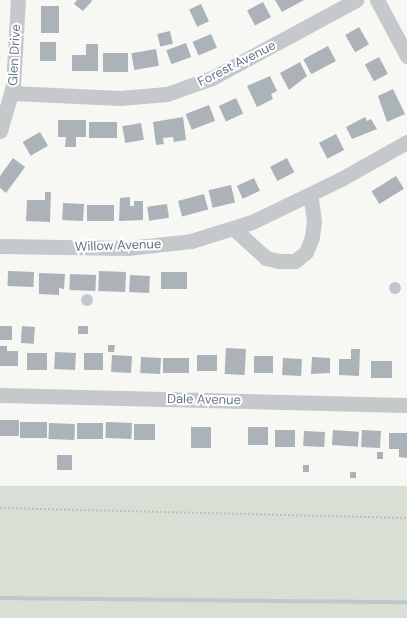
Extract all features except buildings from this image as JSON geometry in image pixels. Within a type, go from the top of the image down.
[{"type":"street","name":"Glen Drive","points":[[0,131],[12,93],[18,0]]},
{"type":"street","name":"Forest Avenue","points":[[12,93],[120,98],[167,94],[212,78],[356,0]]},
{"type":"street","points":[[377,0],[407,56]]},
{"type":"street","name":"Willow Avenue","points":[[0,246],[128,248],[191,241],[234,229],[310,194],[407,142]]},
{"type":"street","points":[[234,229],[266,258],[279,261],[295,261],[306,252],[312,237],[314,221],[310,194]]},
{"type":"street","name":"Dale Avenue","points":[[0,396],[407,405]]},
{"type":"path","points":[[0,508],[407,518]]},
{"type":"shaded area","points":[[397,282],[400,283],[400,293],[393,294],[390,293],[389,286],[390,283]]},
{"type":"shaded area","points":[[85,294],[89,294],[93,300],[89,306],[85,306],[81,302],[81,298]]},
{"type":"shaded area","points":[[0,486],[407,486],[407,618],[0,618]]},
{"type":"waterway","points":[[0,598],[407,602]]}]
